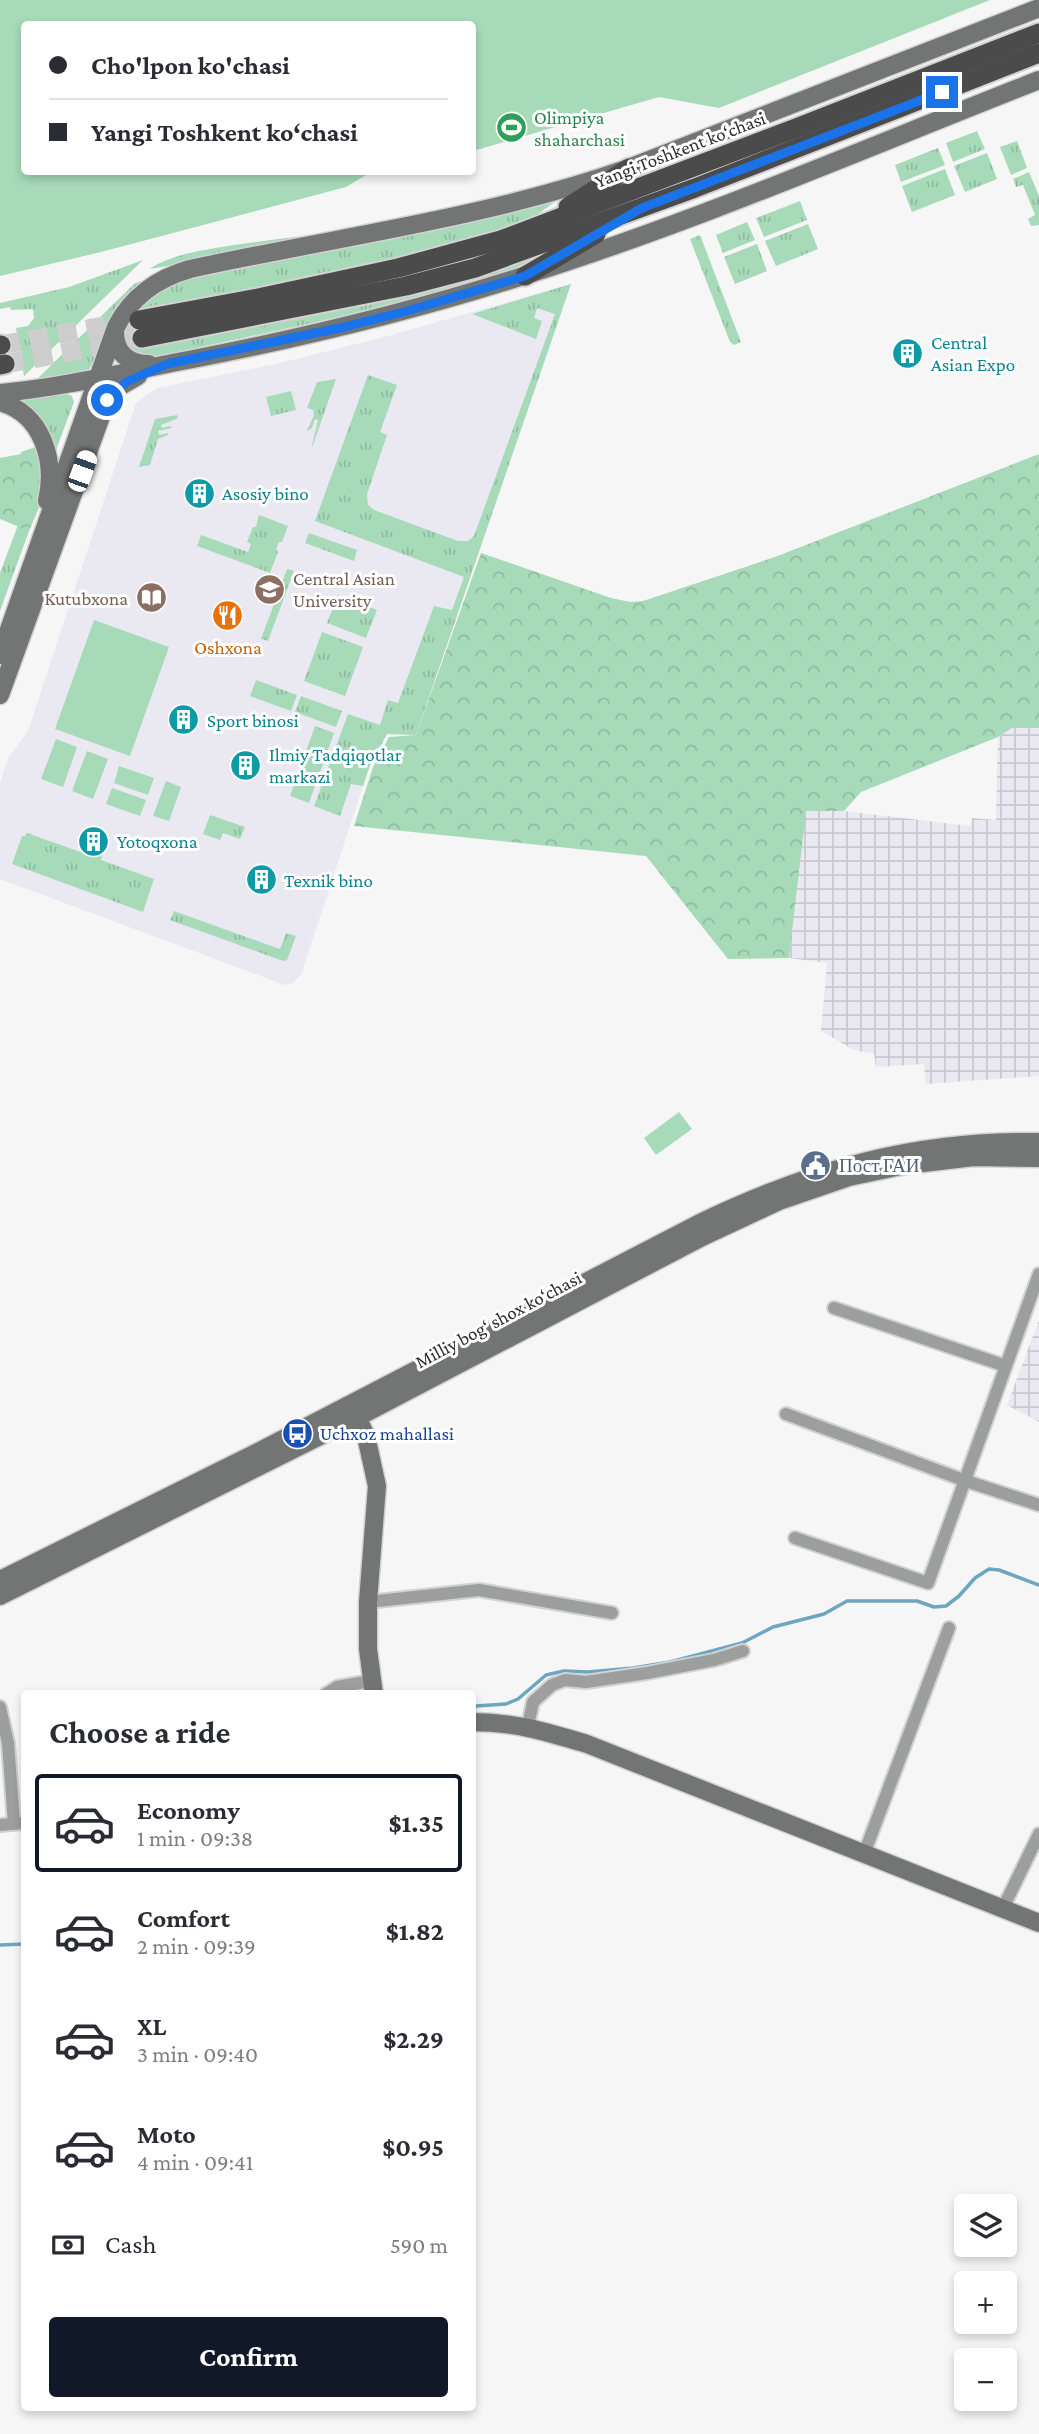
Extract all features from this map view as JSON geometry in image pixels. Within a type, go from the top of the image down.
[{"type":"highway","name":"Yangi Toshkent ko‘chasi","points":[[539,236],[141,329],[406,286],[475,268],[539,236],[1039,33]]},
{"type":"highway","points":[[539,236],[642,208],[1039,53]]},
{"type":"highway","points":[[539,236],[629,168]]},
{"type":"highway","points":[[525,276],[642,208]]},
{"type":"main road","points":[[0,655],[115,331],[123,315],[140,294],[158,282],[183,271],[496,207],[561,191],[629,168],[1039,8]]},
{"type":"main road","points":[[0,393],[98,380],[344,327],[525,276],[696,215],[1039,80]]},
{"type":"main road","points":[[115,331],[117,348],[129,360],[138,364],[167,364]]},
{"type":"main road","points":[[0,695],[107,400],[126,382],[167,364]]},
{"type":"main road","points":[[0,402],[20,411],[36,426],[45,445],[49,464],[48,496],[20,601]]},
{"type":"main road","name":"Milliy bog‘ shox ko‘chasi","points":[[355,1411],[702,1222],[784,1185],[838,1167],[938,1146],[1039,1142]]},
{"type":"main road","name":"Milliy bog‘ shox ko‘chasi","points":[[0,1596],[81,1548],[148,1514],[702,1237],[795,1194],[849,1177],[906,1165],[974,1157],[1039,1158]]},
{"type":"main road","points":[[355,1411],[366,1436],[377,1486],[368,1602],[372,1688]]},
{"type":"main road","name":"Milliy bog‘ shox ko‘chasi","points":[[0,1580],[81,1548]]},
{"type":"main road","points":[[476,1722],[528,1726],[587,1744],[1039,1923]]},
{"type":"street","points":[[795,1538],[928,1583],[967,1481],[1039,1274]]},
{"type":"street","points":[[834,1308],[1006,1366]]},
{"type":"street","points":[[786,1414],[967,1481],[1039,1504]]},
{"type":"street","points":[[368,1602],[479,1590],[612,1613]]},
{"type":"street","points":[[864,1854],[948,1628]]},
{"type":"street","points":[[528,1726],[533,1702],[552,1685],[565,1680],[586,1682],[647,1673],[714,1660],[743,1651]]},
{"type":"street","points":[[332,1690],[337,1687],[372,1688]]},
{"type":"street","points":[[0,1707],[8,1743],[13,1800],[19,1823],[0,1825]]},
{"type":"street","points":[[1003,1909],[1039,1834]]},
{"type":"shaded area","name":"Central Asian University","points":[[571,284],[416,735],[387,734],[370,765],[301,975],[293,983],[285,985],[0,879],[0,783],[8,758],[28,731],[136,403],[157,388],[271,365],[381,338]]},
{"type":"shaded area","points":[[1012,728],[1039,728],[1039,1076],[926,1084],[924,1064],[876,1067],[874,1054],[854,1050],[821,1031],[827,963],[789,958],[805,811],[844,811],[970,826],[972,818],[996,820],[998,737]]},
{"type":"shaded area","points":[[1039,1320],[1039,1422],[1007,1405]]},
{"type":"green space","name":"Olimpiya shaharchasi","points":[[0,0],[990,0],[719,108],[659,97],[476,150],[476,21],[21,21],[21,175],[366,175],[346,187],[0,276]]},
{"type":"green space","points":[[977,131],[985,149],[953,162],[946,143]]},
{"type":"green space","points":[[1017,141],[1027,168],[1011,175],[1000,147]]},
{"type":"green space","points":[[938,148],[945,165],[901,182],[895,165]]},
{"type":"green space","points":[[987,153],[997,179],[965,192],[954,166]]},
{"type":"green space","points":[[945,169],[955,195],[912,212],[902,186]]},
{"type":"green space","points":[[1029,172],[1039,196],[1039,225],[1031,226],[1028,219],[1035,215],[1023,185],[1016,187],[1013,179]]},
{"type":"green space","points":[[559,199],[528,221],[511,228],[422,252],[138,311],[144,347],[401,297],[532,260],[522,269],[413,301],[145,359],[132,356],[121,333],[136,307],[175,281]]},
{"type":"green space","points":[[800,201],[807,220],[764,237],[756,218]]},
{"type":"green space","points":[[747,222],[755,240],[723,253],[716,235]]},
{"type":"green space","points":[[808,224],[818,249],[776,266],[765,241]]},
{"type":"green space","points":[[338,232],[292,243],[279,241],[213,254],[198,261],[149,269],[169,259],[201,251]]},
{"type":"green space","points":[[700,235],[741,342],[734,345],[730,342],[690,239]]},
{"type":"green space","points":[[757,244],[767,271],[735,284],[724,257]]},
{"type":"green space","points":[[143,260],[24,376],[16,328],[28,326],[34,318],[33,309],[0,309],[0,303],[69,287]]},
{"type":"green space","points":[[153,278],[89,369],[34,382],[135,283]]},
{"type":"green space","points":[[571,284],[416,735],[387,734],[370,765],[363,786],[351,784],[340,816],[314,806],[348,714],[380,725],[388,700],[398,703],[434,606],[452,610],[464,577],[315,521],[368,375],[397,385],[380,432],[387,435],[367,494],[368,505],[374,510],[458,541],[468,541],[474,536],[555,314],[537,308],[534,318],[542,321],[536,339],[472,314]]},
{"type":"green space","points":[[336,379],[311,450],[318,420],[315,419],[312,428],[307,431],[314,415],[313,410],[307,408],[317,382]]},
{"type":"green space","points":[[291,391],[296,410],[271,416],[266,397]]},
{"type":"green space","points":[[67,394],[72,396],[74,402],[56,450],[40,423],[16,402],[19,399]]},
{"type":"green space","points":[[177,415],[178,418],[161,425],[162,428],[171,428],[158,431],[159,435],[168,435],[158,439],[150,465],[139,467],[155,419]]},
{"type":"green space","points":[[41,445],[41,503],[29,531],[0,519],[0,458],[21,454]]},
{"type":"green space","points":[[1039,454],[1039,728],[1012,728],[998,737],[861,792],[844,811],[806,811],[789,958],[728,959],[646,856],[354,826],[373,767],[389,737],[416,735],[481,553],[611,598],[631,602],[643,601],[775,557]]},
{"type":"green space","points":[[259,515],[288,526],[282,542],[279,542],[270,573],[197,546],[201,535],[248,552],[251,544],[247,542],[253,527],[256,527]]},
{"type":"green space","points":[[18,525],[29,531],[0,611],[0,573]]},
{"type":"green space","points":[[309,533],[357,550],[354,561],[305,543]]},
{"type":"green space","points":[[287,569],[294,571],[268,641],[261,639]]},
{"type":"green space","points":[[338,595],[377,610],[366,638],[327,623]]},
{"type":"green space","points":[[94,620],[169,647],[130,756],[55,729]]},
{"type":"green space","points":[[322,632],[363,647],[345,696],[304,681]]},
{"type":"green space","points":[[256,680],[297,695],[291,711],[250,696]]},
{"type":"green space","points":[[301,696],[342,711],[336,727],[295,712]]},
{"type":"green space","points":[[315,726],[334,733],[309,803],[290,796]]},
{"type":"green space","points":[[56,739],[77,747],[63,787],[41,779]]},
{"type":"green space","points":[[87,751],[108,759],[93,799],[72,791]]},
{"type":"green space","points":[[119,766],[154,778],[148,795],[114,783]]},
{"type":"green space","points":[[166,781],[181,787],[169,821],[153,816]]},
{"type":"green space","points":[[112,788],[146,800],[140,816],[106,804]]},
{"type":"green space","points":[[210,815],[245,827],[240,839],[223,833],[220,840],[203,834]]},
{"type":"green space","points":[[27,833],[89,855],[91,852],[102,856],[101,860],[154,879],[143,912],[12,864],[22,836]]},
{"type":"green space","points":[[174,911],[280,949],[286,933],[296,936],[287,960],[283,961],[170,920]]},
{"type":"green space","points":[[679,1112],[692,1129],[656,1155],[644,1138]]},
{"type":"waterway","points":[[476,1706],[506,1704],[518,1699],[546,1675],[564,1671],[633,1668],[670,1662],[742,1643],[773,1627],[824,1614],[847,1601],[917,1601],[934,1607],[946,1606],[975,1578],[989,1569],[1039,1585]]},
{"type":"waterway","points":[[0,1945],[21,1944]]},
{"type":"tunnel","points":[[1,345],[131,321]]},
{"type":"tunnel","points":[[5,364],[142,338]]},
{"type":"place","name":"Olimpiya shaharchasi","points":[[511,128]]},
{"type":"place","name":"Central Asian Expo","points":[[908,353]]},
{"type":"place","name":"Asosiy bino","points":[[199,493]]},
{"type":"place","name":"Central Asian University","points":[[270,589]]},
{"type":"place","name":"Kutubxona","points":[[151,598]]},
{"type":"place","name":"Oshxona","points":[[228,616]]},
{"type":"place","name":"Sport binosi","points":[[184,720]]},
{"type":"place","name":"Ilmiy Tadqiqotlar markazi","points":[[246,765]]},
{"type":"place","name":"Yotoqxona","points":[[94,841]]},
{"type":"place","name":"Texnik bino","points":[[261,880]]},
{"type":"place","name":"Пост ГАИ","points":[[816,1165]]},
{"type":"place","name":"Uchxoz mahallasi","points":[[297,1433]]},
{"type":"route","points":[[107,400],[126,382],[167,364],[344,327],[525,276],[642,208],[942,92]]}]
